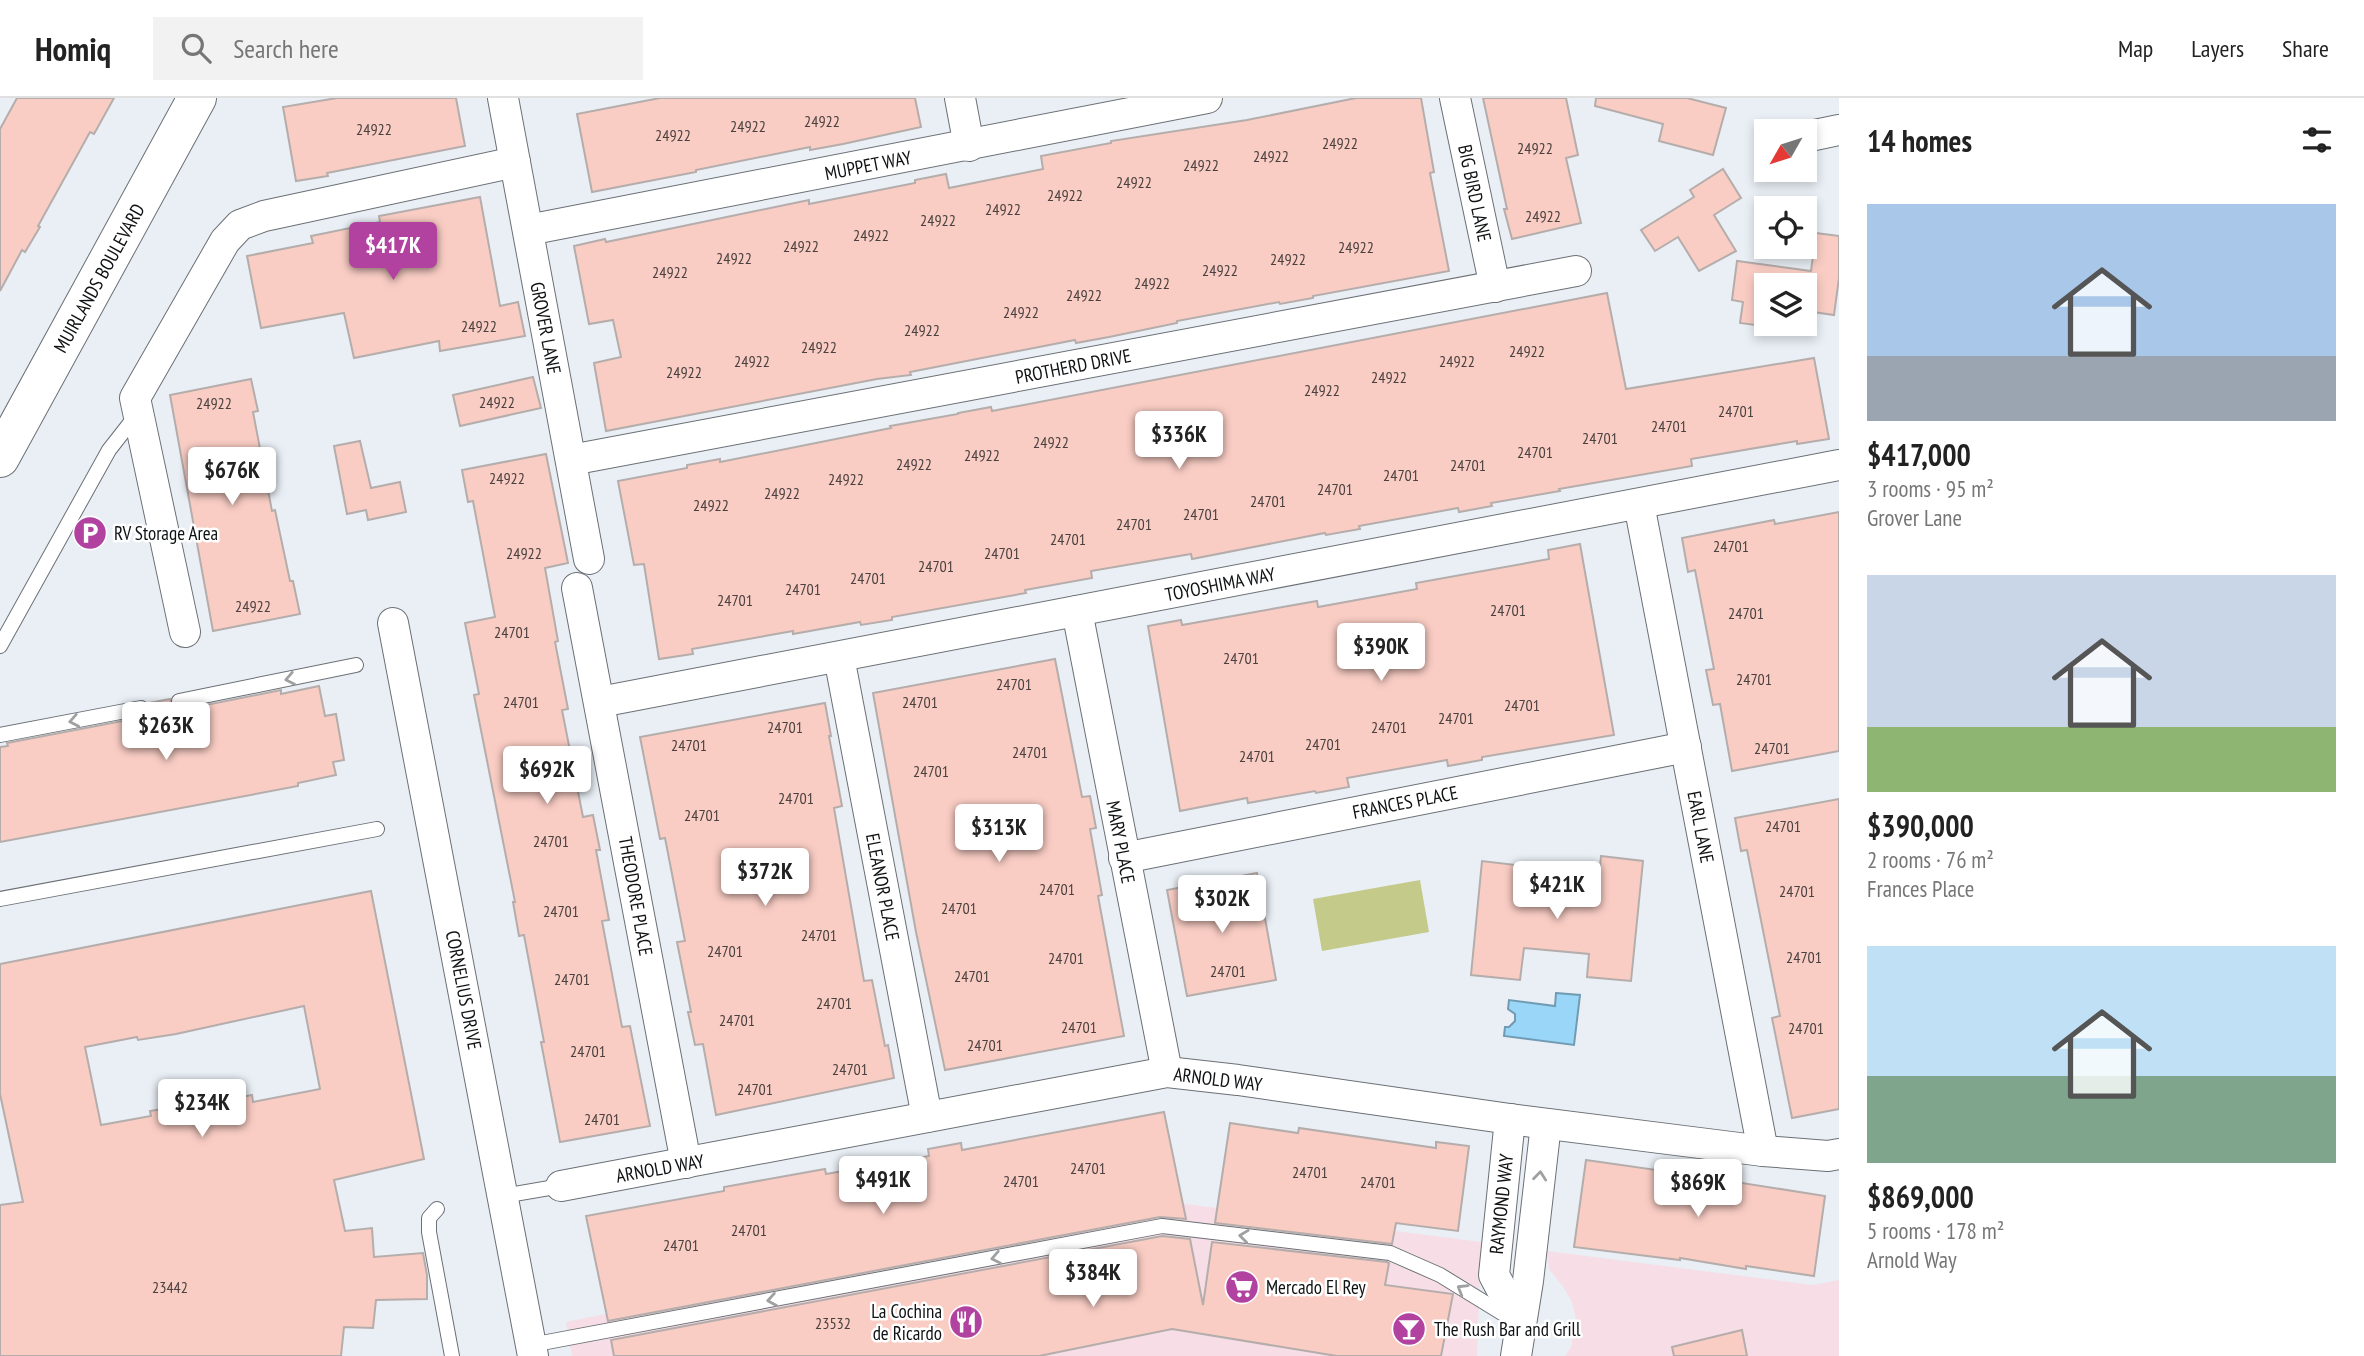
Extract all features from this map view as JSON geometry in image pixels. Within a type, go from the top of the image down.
[{"type":"main road","name":"MUIRLANDS BOULEVARD","points":[[0,458],[197,98]]},
{"type":"street","name":"GROVER LANE","points":[[503,98],[589,559]]},
{"type":"street","points":[[960,98],[969,146]]},
{"type":"street","name":"MUPPET WAY","points":[[528,230],[1207,98]]},
{"type":"street","name":"BIG BIRD LANE","points":[[1455,98],[1495,287]]},
{"type":"street","points":[[1817,134],[1839,130]]},
{"type":"street","points":[[185,632],[135,398],[225,241],[240,225],[264,216],[515,162]]},
{"type":"street","name":"PROTHERD DRIVE","points":[[571,460],[1576,271]]},
{"type":"street","name":"TOYOSHIMA WAY","points":[[600,702],[1839,466]]},
{"type":"street","name":"EARL LANE","points":[[1639,504],[1763,1151]]},
{"type":"street","name":"THEODORE PLACE","points":[[577,588],[686,1163]]},
{"type":"street","name":"MARY PLACE","points":[[1077,611],[1167,1072]]},
{"type":"street","name":"CORNELIUS DRIVE","points":[[393,623],[532,1350]]},
{"type":"street","name":"ELEANOR PLACE","points":[[839,657],[927,1117]]},
{"type":"street","name":"FRANCES PLACE","points":[[1124,858],[1686,747]]},
{"type":"street","name":"ARNOLD WAY","points":[[561,1186],[1167,1072],[1763,1151],[1828,1156],[1839,1154]]},
{"type":"street","name":"RAYMOND WAY","points":[[1510,1119],[1494,1275],[1520,1324]]},
{"type":"street","name":"RAYMOND WAY","points":[[1516,1356],[1528,1281],[1546,1124]]},
{"type":"lane","points":[[0,646],[109,450],[138,413]]},
{"type":"lane","points":[[179,701],[356,665]]},
{"type":"lane","points":[[0,735],[141,708]]},
{"type":"lane","points":[[0,899],[377,829]]},
{"type":"lane","points":[[503,1196],[561,1186]]},
{"type":"lane","points":[[437,1209],[429,1218],[429,1232],[452,1356]]},
{"type":"lane","points":[[532,1350],[1162,1226],[1390,1253],[1440,1275],[1520,1324]]},
{"type":"shaded area","points":[[1162,1201],[1481,1242],[1477,1356],[572,1356],[566,1322]]},
{"type":"shaded area","points":[[1547,1251],[1813,1285],[1839,1280],[1839,1356],[1565,1356],[1571,1347],[1576,1319],[1572,1302],[1549,1269]]},
{"type":"green space","points":[[1420,880],[1429,932],[1322,951],[1313,899]]},
{"type":"water","points":[[1556,993],[1580,995],[1574,1045],[1504,1036],[1505,1027],[1515,1021],[1515,1014],[1508,1009],[1509,1000],[1555,1006]]},
{"type":"building","points":[[17,98],[114,98],[94,134],[90,132],[38,226],[40,227],[25,252],[22,250],[0,291],[0,129]]},
{"type":"building","points":[[337,98],[456,98],[465,146],[296,181],[283,107]]},
{"type":"building","points":[[660,98],[915,98],[921,127],[592,192],[577,114]]},
{"type":"building","points":[[1356,98],[1421,98],[1434,172],[1430,173],[1449,271],[606,431],[594,363],[621,357],[613,320],[589,324],[574,246],[605,239],[606,242],[809,200],[809,204],[915,183],[915,180],[946,174],[949,188],[1043,169],[1041,156]]},
{"type":"building","points":[[1483,98],[1566,98],[1578,155],[1566,158],[1581,223],[1512,239]]},
{"type":"building","points":[[1596,98],[1687,98],[1726,108],[1713,155],[1659,141],[1663,124],[1595,106]]},
{"type":"building","points":[[1723,169],[1741,198],[1714,215],[1736,251],[1699,271],[1678,237],[1655,251],[1641,230],[1694,197],[1690,190]]},
{"type":"building","points":[[480,197],[500,306],[518,302],[525,336],[440,351],[439,341],[354,358],[344,313],[261,328],[247,256],[313,243],[311,236],[380,222],[379,216]]},
{"type":"building","points":[[1817,233],[1839,236],[1839,278],[1834,315],[1817,313],[1817,273],[1754,273],[1754,325],[1740,323],[1743,302],[1732,300],[1737,261],[1811,271],[1813,259],[1817,259]]},
{"type":"building","points":[[1607,293],[1626,389],[1814,358],[1829,439],[1797,444],[1797,441],[1691,459],[1692,466],[1559,489],[1560,491],[1491,503],[1492,506],[1459,512],[1458,508],[1359,526],[1360,529],[1326,535],[1325,533],[1192,559],[1191,554],[1091,571],[1092,578],[1025,590],[1026,593],[892,617],[892,620],[861,625],[860,622],[793,634],[793,631],[692,649],[693,654],[659,659],[644,564],[634,565],[618,481],[687,468],[687,465],[720,459],[720,462],[958,413],[991,407],[992,411]]},
{"type":"building","points":[[533,377],[541,408],[460,426],[453,395]]},
{"type":"building","points":[[251,379],[258,411],[253,412],[272,511],[275,510],[300,614],[213,631],[170,395]]},
{"type":"building","points":[[360,441],[371,488],[400,482],[406,512],[368,520],[366,510],[347,514],[334,446]]},
{"type":"building","points":[[546,454],[568,563],[545,568],[568,709],[562,710],[583,817],[593,815],[600,850],[596,850],[609,920],[602,921],[622,1027],[630,1026],[650,1126],[560,1142],[524,935],[519,936],[515,902],[474,695],[479,694],[465,623],[495,617],[473,501],[468,502],[462,470]]},
{"type":"building","points":[[1839,512],[1839,751],[1732,771],[1720,704],[1713,705],[1706,670],[1714,669],[1695,570],[1688,572],[1682,538],[1774,520],[1775,524]]},
{"type":"building","points":[[1580,544],[1614,735],[1482,757],[1482,760],[1448,766],[1447,760],[1347,778],[1349,787],[1316,793],[1315,791],[1248,803],[1247,798],[1180,811],[1148,626],[1181,620],[1182,625],[1317,601],[1318,607],[1417,589],[1416,583],[1549,559],[1548,550]]},
{"type":"building","points":[[1055,659],[1082,797],[1090,796],[1096,828],[1090,829],[1102,895],[1098,896],[1124,1036],[945,1070],[916,932],[873,693]]},
{"type":"building","points":[[319,686],[325,716],[336,714],[344,760],[333,762],[336,775],[298,783],[298,786],[0,842],[0,747],[8,746],[7,743],[143,717],[150,712],[149,703],[170,699],[172,708],[181,710],[281,690],[281,694]]},
{"type":"building","points":[[825,703],[842,806],[834,808],[864,981],[872,980],[894,1078],[716,1115],[703,1044],[695,1045],[688,1012],[691,1012],[677,942],[685,941],[665,838],[660,839],[640,737]]},
{"type":"building","points":[[1839,799],[1839,1109],[1792,1118],[1772,1018],[1780,1016],[1747,850],[1741,851],[1735,818]]},
{"type":"building","points":[[1601,856],[1643,861],[1631,981],[1587,977],[1589,954],[1524,948],[1520,980],[1471,975],[1482,861],[1533,867],[1531,891],[1597,899]]},
{"type":"building","points":[[1257,873],[1276,980],[1187,996],[1167,890]]},
{"type":"building","points":[[371,891],[424,1159],[334,1180],[345,1231],[372,1228],[374,1257],[423,1253],[427,1299],[376,1300],[373,1328],[344,1327],[341,1356],[0,1356],[0,1205],[23,1202],[0,1094],[0,964]],"holes":[[[304,1006],[320,1089],[253,1102],[252,1095],[231,1097],[150,1111],[151,1116],[101,1125],[85,1047],[137,1037],[138,1040],[176,1034]]]},
{"type":"building","points":[[1164,1112],[1186,1219],[1160,1217],[608,1321],[586,1216],[825,1169],[826,1174],[929,1156],[928,1149],[961,1143],[962,1150]]},
{"type":"building","points":[[1230,1123],[1298,1133],[1299,1128],[1436,1148],[1436,1142],[1469,1146],[1458,1231],[1396,1223],[1392,1244],[1215,1223]]},
{"type":"building","points":[[1586,1160],[1692,1172],[1691,1175],[1825,1196],[1814,1276],[1574,1247]]},
{"type":"building","points":[[1162,1236],[1190,1239],[1203,1305],[1212,1242],[1387,1262],[1385,1285],[1453,1294],[1441,1356],[1337,1356],[1172,1329],[1039,1356],[614,1356],[611,1340]]},
{"type":"building","points":[[1742,1330],[1747,1356],[1674,1356],[1672,1347]]},
{"type":"place","name":"RV Storage Area","points":[[90,533]]},
{"type":"place","name":"Mercado El Rey","points":[[1242,1287]]},
{"type":"place","name":"La Cochina de Ricardo","points":[[966,1322]]},
{"type":"place","name":"The Rush Bar and Grill","points":[[1409,1329]]}]
